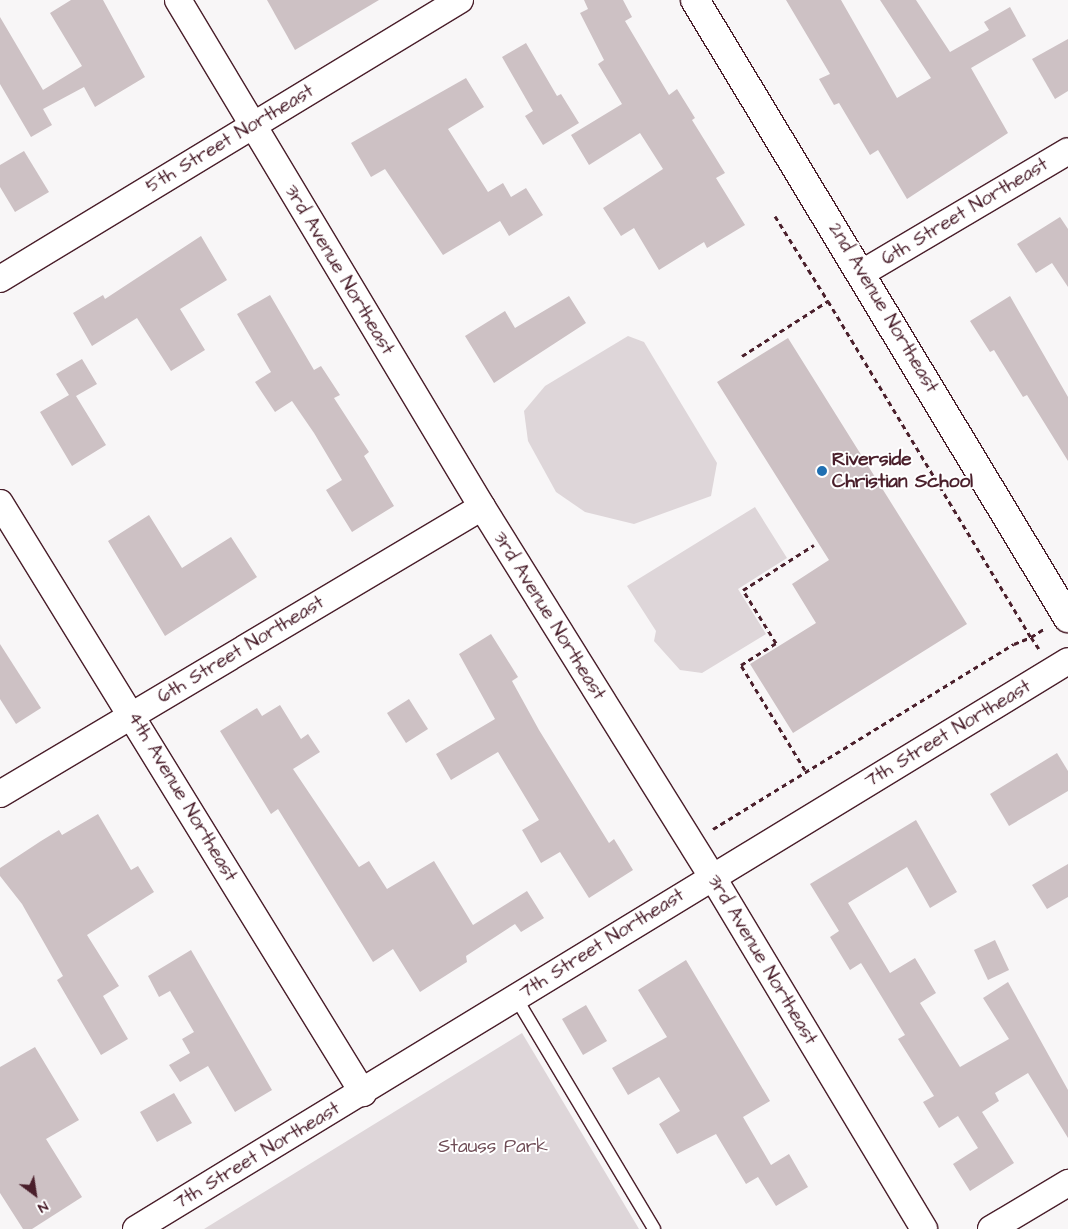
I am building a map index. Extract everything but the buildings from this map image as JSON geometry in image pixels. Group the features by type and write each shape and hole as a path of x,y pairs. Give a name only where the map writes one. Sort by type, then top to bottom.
{"street":[{"name":"3rd Avenue Northeast","path":"178,0 482,507 712,876 924,1229"},
{"name":"5th Street Northeast","path":"0,279 460,0"},
{"name":"2nd Avenue Northeast","path":"695,0 862,273 1067,617"},
{"name":"6th Street Northeast","path":"862,273 1068,151"},
{"name":"4th Avenue Northeast","path":"0,503 363,1092"},
{"name":"6th Street Northeast","path":"0,794 482,507"},
{"name":"7th Street Northeast","path":"136,1229 363,1092 712,876 1060,666"},
{"path":"991,1229 1068,1183"}],"lane":[{"path":"516,998 654,1229"}],"path":[{"path":"775,216 1031,636 1060,666"},
{"path":"742,356 828,301"},
{"path":"805,770 741,665 776,643 743,590 814,545"},
{"path":"691,843 805,770 1031,636 1067,617"}],"green space":[{"path":"628,336 644,342 717,463 711,496 634,524 585,512 556,492 528,441 524,411 545,386"},
{"path":"755,507 787,558 738,589 766,634 702,673 680,670 654,641 656,631 627,586"},
{"name":"Stauss Park","path":"522,1033 639,1229 204,1229"}],"place":[{"name":"Riverside Christian School","path":"822,471"}]}
